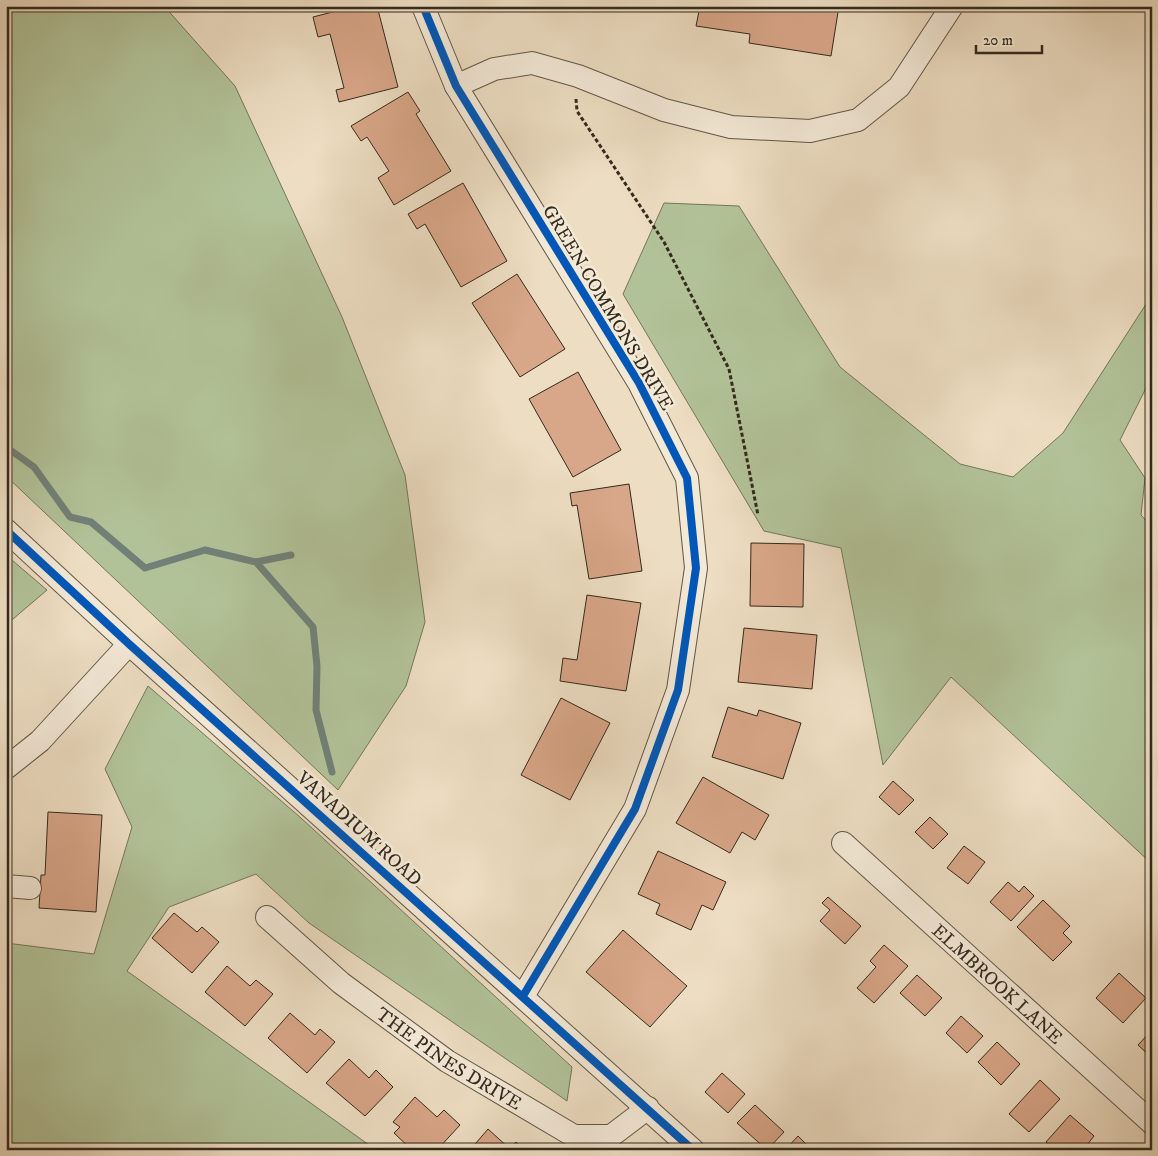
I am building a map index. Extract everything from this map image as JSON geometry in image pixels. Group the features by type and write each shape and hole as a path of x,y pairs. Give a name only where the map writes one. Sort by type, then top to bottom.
{"street":[{"name":"GREEN COMMONS DRIVE","path":"422,6 456,86 639,383 687,478 696,568 678,690 635,809 523,996"},
{"path":"456,86 494,68 532,63 578,76 664,110 731,128 810,131 858,120 899,87 952,6"},
{"name":"VANADIUM ROAD","path":"6,530 129,644 694,1150"},
{"path":"6,768 40,741 129,644"},
{"name":"ELMBROOK LANE","path":"844,844 1152,1123"},
{"path":"6,886 30,888"},
{"name":"THE PINES DRIVE","path":"267,917 341,982 447,1061 574,1136 611,1136 648,1108"}],"path":[{"path":"578,76 576,93 577,111 664,242 730,369 758,515"}],"green space":[{"path":"6,6 164,6 235,86 342,317 405,475 425,622 406,686 338,790 6,476"},
{"path":"664,203 739,206 840,367 960,464 1013,477 1063,433 1148,301 1152,306 1152,376 1120,440 1145,478 1141,515 1152,527 1152,864 951,677 883,765 841,548 764,531 623,294"},
{"path":"6,555 47,590 6,625"},
{"path":"148,686 301,818 572,1067 567,1101 309,923 256,874 169,907 127,971 376,1150 6,1150 6,943 94,954 132,827 105,769"}],"building":[{"path":"356,6 377,6 398,87 339,102 336,90 344,88 330,34 318,37 313,17"},
{"path":"700,6 839,6 831,56 749,43 750,34 696,26"},
{"path":"408,92 420,111 416,114 451,171 394,205 378,178 389,171 367,137 361,141 351,126"},
{"path":"463,183 507,261 461,287 425,224 417,229 408,214"},
{"path":"517,274 565,349 520,377 472,303"},
{"path":"578,372 621,450 573,477 529,399"},
{"path":"629,484 642,571 589,579 577,505 572,506 570,493"},
{"path":"751,543 804,544 803,607 750,606"},
{"path":"587,595 641,603 626,691 560,681 563,658 577,660"},
{"path":"744,628 817,635 812,689 738,682"},
{"path":"561,698 610,723 570,800 521,775"},
{"path":"728,707 757,716 759,710 801,723 783,779 712,757"},
{"path":"703,777 769,815 755,840 742,832 730,853 676,823"},
{"path":"893,781 914,800 899,815 879,797"},
{"path":"48,812 102,815 96,912 39,908 41,875 45,875"},
{"path":"930,817 948,834 933,849 915,832"},
{"path":"374,831 383,840 380,844 370,835"},
{"path":"964,846 985,862 968,884 947,868"},
{"path":"658,851 726,882 713,910 702,905 691,930 656,914 660,904 638,894"},
{"path":"1008,882 1019,892 1024,886 1034,896 1011,921 990,902"},
{"path":"828,897 861,926 845,944 820,921 830,910 822,903"},
{"path":"1043,900 1070,926 1063,933 1072,942 1053,961 1017,927"},
{"path":"174,913 197,932 202,927 219,942 192,973 152,938"},
{"path":"623,930 687,986 650,1027 586,972"},
{"path":"884,945 908,966 874,1003 857,988 876,967 870,961"},
{"path":"227,966 250,986 256,980 273,994 245,1026 205,992"},
{"path":"1119,973 1146,998 1123,1023 1096,998"},
{"path":"917,975 942,998 925,1016 900,993"},
{"path":"290,1013 315,1035 320,1029 335,1042 307,1073 268,1038"},
{"path":"961,1016 983,1036 967,1053 946,1033"},
{"path":"1152,1030 1152,1058 1138,1045"},
{"path":"997,1042 1020,1064 1001,1085 978,1062"},
{"path":"349,1059 369,1078 376,1070 393,1087 365,1116 326,1083"},
{"path":"722,1073 745,1094 728,1113 705,1092"},
{"path":"1040,1080 1060,1099 1029,1132 1009,1114"},
{"path":"415,1097 437,1117 444,1110 460,1125 437,1150 412,1150 394,1133 400,1127 393,1122"},
{"path":"755,1105 784,1132 767,1150 737,1123"},
{"path":"1070,1115 1094,1136 1083,1150 1056,1150 1046,1142"},
{"path":"488,1129 510,1149 516,1142 524,1150 470,1150"},
{"path":"798,1136 812,1150 785,1150"}],"waterway":[{"path":"6,447 34,467 70,517 91,522 145,568 205,550 256,562 291,555"},
{"path":"256,562 313,627 317,666 316,710 332,772"}],"cycle path":[{"path":"423,6 456,86 639,383 687,478 696,568 678,690 635,809 523,996"},
{"path":"6,530 129,644 693,1150"}]}
